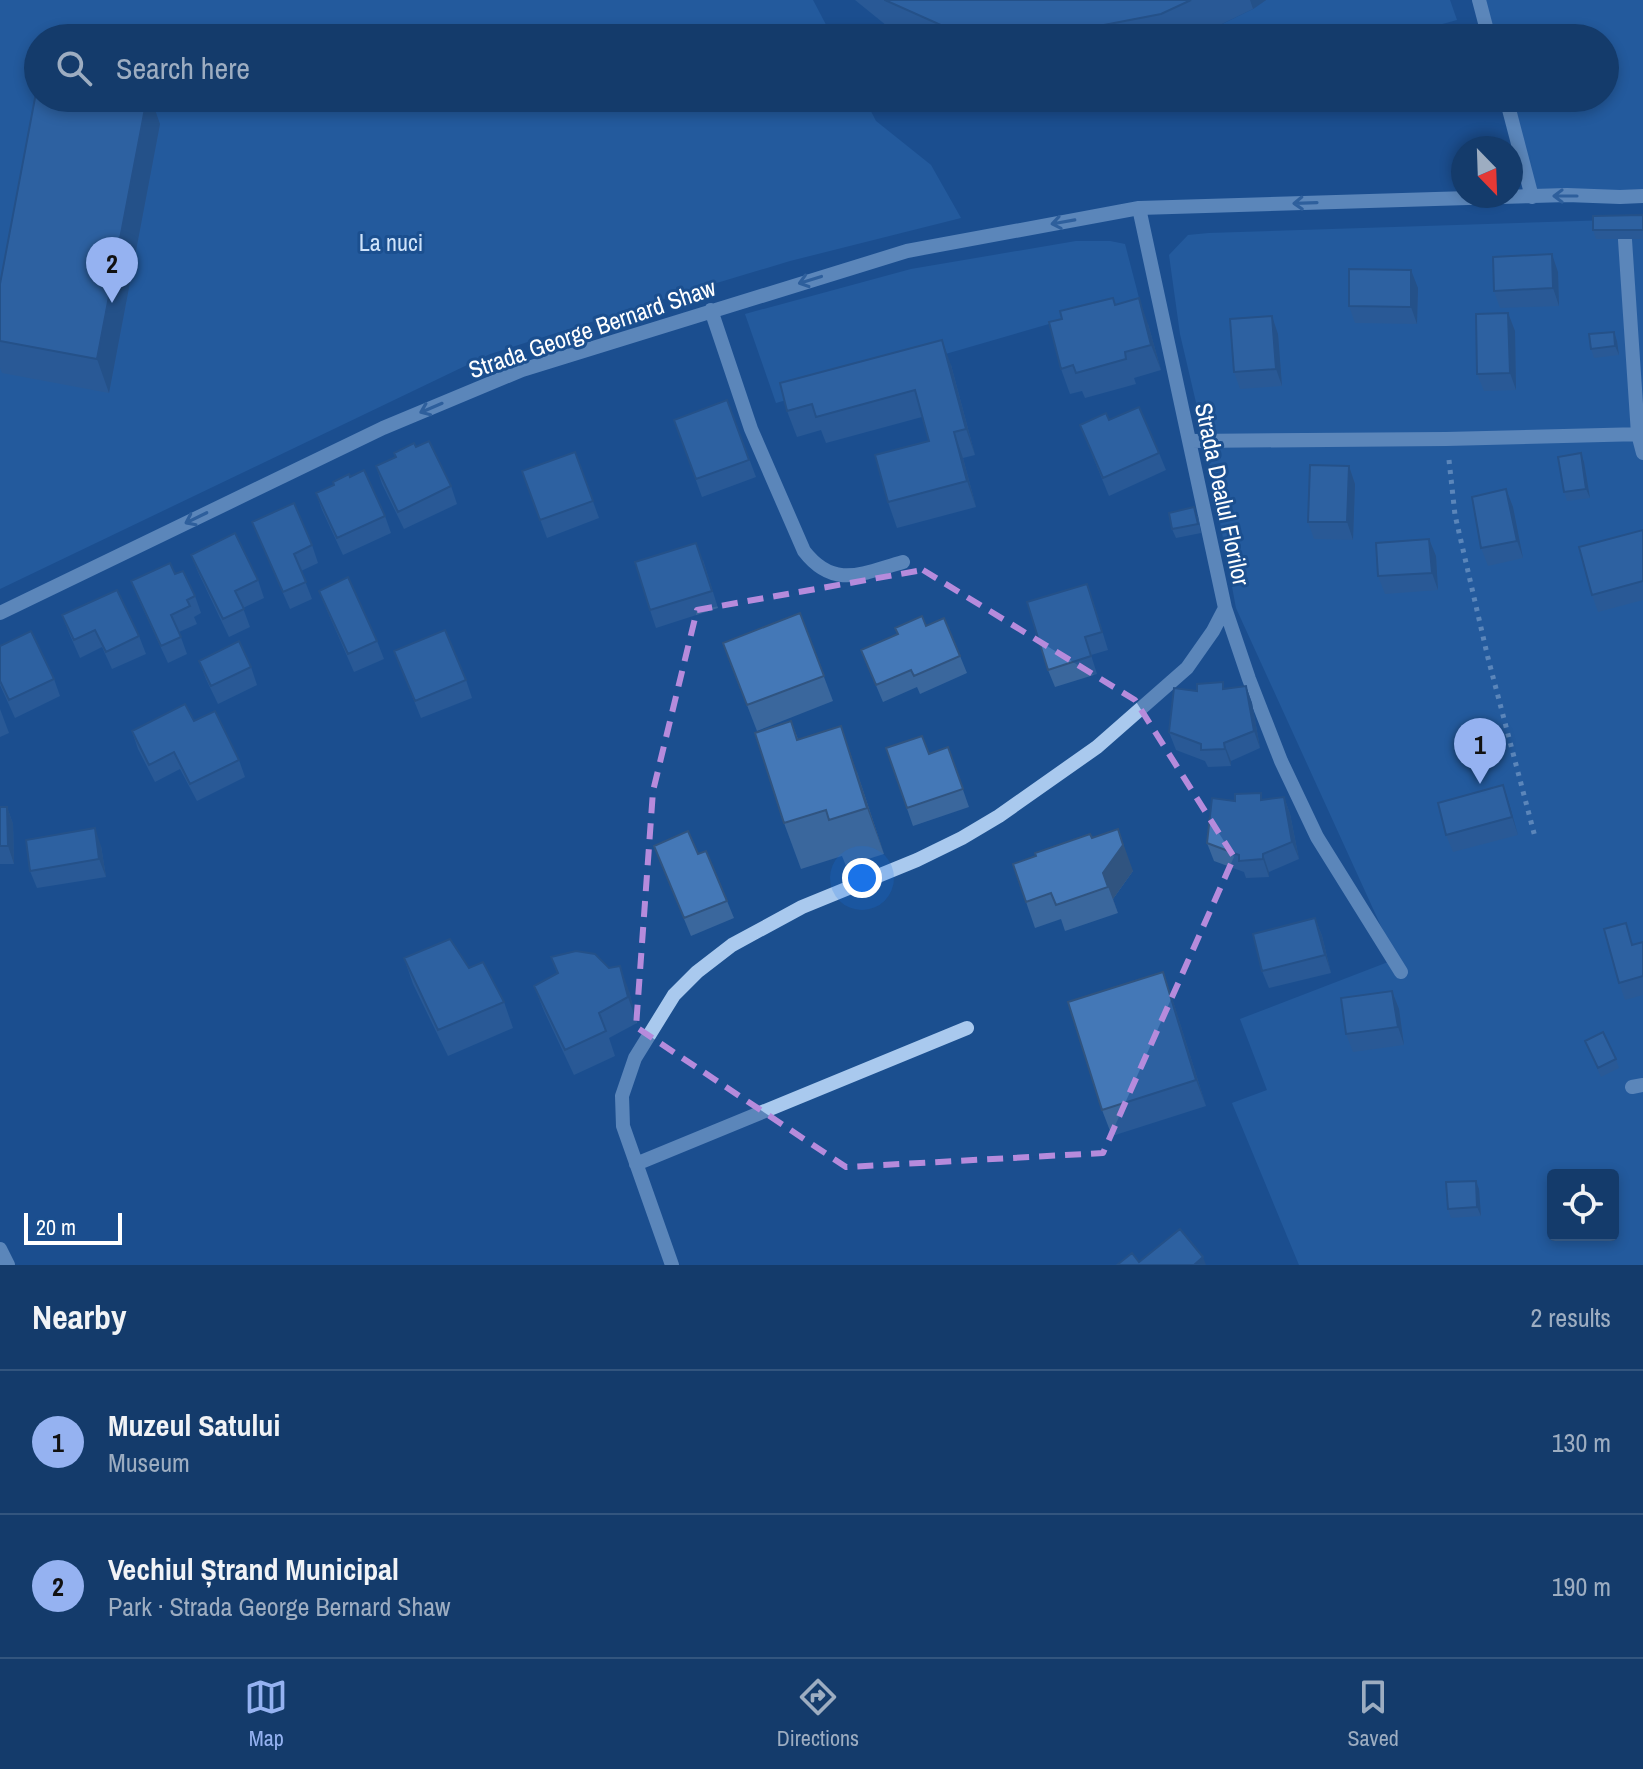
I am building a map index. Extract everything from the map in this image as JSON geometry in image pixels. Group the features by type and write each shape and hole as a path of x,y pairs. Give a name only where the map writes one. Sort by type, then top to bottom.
{"street":[{"path":"1479,0 1485,24"},
{"path":"1510,112 1532,197"},
{"path":"1139,208 1567,195 1621,203 1643,196"},
{"name":"Strada George Bernard Shaw","path":"0,613 383,428 522,370 907,251 1139,208"},
{"name":"Strada Dealul Florilor","path":"672,1265 623,1126 622,1096 635,1058 674,995 697,972 732,945 802,907 917,860 999,816 1097,747 1187,668 1225,608 1139,208"},
{"path":"1625,240 1643,453"},
{"path":"711,310 751,429 804,551 815,565 831,574 853,576 903,562"},
{"path":"1190,441 1641,434"},
{"path":"1225,608 1281,761 1317,837 1401,972"},
{"path":"636,1164 967,1028"},
{"path":"0,1249 8,1265"}],"path":[{"path":"1446,439 1455,515 1488,658 1535,837"}],"highlighted area":[{"path":"923,570 1135,700 1234,857 1103,1153 846,1167 636,1027 653,791 697,610"}],"green space":[{"name":"La nuci","path":"0,0 813,0 826,24 24,24 24,112 871,112 876,121 931,165 961,218 790,261 490,354 0,589"},
{"path":"1266,0 1450,0 1457,20 1442,24 1222,24"},
{"path":"1472,0 1643,0 1643,189 1532,197 1523,167 1523,136 1514,136 1506,112 1619,112 1619,24 1480,24"},
{"path":"1643,219 1643,1265 1299,1265 1232,1103 1267,1090 1240,1019 1396,959 1236,608 1205,441 1180,334 1169,255 1188,235"},
{"path":"1076,241 1125,244 1139,298 776,403 745,314 911,269"}],"building":[{"path":"885,0 1191,0 1161,14 1109,24 939,24"},
{"path":"32,112 144,112 97,359 0,341 0,284"},
{"path":"1643,215 1643,230 1593,230 1593,216"},
{"path":"1552,254 1553,288 1494,291 1493,257"},
{"path":"1349,269 1411,270 1411,307 1349,306"},
{"path":"1113,298 1115,305 1139,298 1151,345 1125,352 1126,359 1076,373 1073,365 1061,369 1049,322 1062,319 1060,311"},
{"path":"1508,313 1510,373 1477,374 1476,314"},
{"path":"1272,316 1276,369 1234,372 1230,319"},
{"path":"1614,332 1615,346 1591,349 1589,334"},
{"path":"942,340 966,429 954,432 967,481 888,502 875,455 929,441 915,390 816,417 812,404 787,411 780,383"},
{"path":"727,400 749,460 696,479 674,420"},
{"path":"1139,407 1159,453 1103,478 1080,425 1106,413 1109,420"},
{"path":"429,441 451,486 398,512 376,466 396,457 394,453 414,443 416,447"},
{"path":"575,452 593,501 540,520 522,471"},
{"path":"1581,453 1586,489 1564,492 1558,457"},
{"path":"1310,465 1349,466 1347,522 1308,522"},
{"path":"364,470 385,516 337,538 316,493 349,474 350,477"},
{"path":"1506,489 1517,541 1481,548 1472,497"},
{"path":"294,503 312,545 294,554 306,582 283,592 252,522"},
{"path":"1194,507 1198,524 1172,529 1169,513"},
{"path":"1643,530 1643,581 1592,595 1579,547"},
{"path":"235,533 258,580 235,591 244,609 223,619 191,555"},
{"path":"1429,539 1432,573 1378,576 1376,543"},
{"path":"696,543 712,591 650,610 635,562"},
{"path":"170,563 175,574 183,571 195,596 187,600 190,606 171,615 181,637 161,646 131,581"},
{"path":"348,577 377,641 348,654 319,591"},
{"path":"1087,584 1102,632 1085,637 1091,656 1048,670 1027,602"},
{"path":"117,590 139,636 106,652 95,630 74,640 62,615"},
{"path":"800,613 824,676 747,705 723,643"},
{"path":"922,616 926,626 944,618 960,656 914,676 911,670 876,685 861,650 898,634 895,628"},
{"path":"445,630 466,680 415,701 394,651"},
{"path":"31,631 54,679 9,700 0,681 0,646"},
{"path":"239,641 251,667 211,686 199,661"},
{"path":"1223,682 1223,689 1246,686 1254,731 1224,743 1225,749 1201,750 1201,744 1169,732 1174,688 1197,691 1197,684"},
{"path":"185,704 194,721 215,711 239,760 190,784 174,752 149,765 132,731"},
{"path":"791,721 797,740 841,726 867,808 829,820 826,810 784,823 755,733"},
{"path":"922,736 929,754 948,747 963,789 907,808 886,748"},
{"path":"1503,785 1512,817 1446,835 1438,803"},
{"path":"1261,793 1261,800 1284,797 1292,842 1263,854 1263,859 1239,861 1239,855 1207,843 1212,798 1235,801 1235,794"},
{"path":"0,807 7,807 8,846 0,846"},
{"path":"95,828 99,859 30,871 26,840"},
{"path":"1118,829 1123,845 1103,873 1108,887 1056,905 1051,893 1026,902 1013,864 1090,834 1092,838"},
{"path":"688,831 698,854 706,851 727,901 684,918 654,846"},
{"path":"1315,918 1325,955 1262,971 1253,934"},
{"path":"1626,923 1632,945 1643,942 1643,976 1619,983 1604,929"},
{"path":"450,939 469,968 483,962 504,1002 438,1030 404,958"},
{"path":"576,951 595,954 609,968 620,966 628,997 599,1013 606,1031 565,1050 534,986 558,973 551,957"},
{"path":"1163,972 1196,1080 1102,1110 1068,1002"},
{"path":"1392,991 1398,1027 1346,1034 1341,998"},
{"path":"1603,1032 1616,1059 1598,1068 1585,1041"},
{"path":"1476,1181 1477,1207 1448,1209 1446,1182"},
{"path":"1180,1229 1203,1257 1194,1265 1117,1265 1132,1253 1139,1262"}],"place":[{"name":"Vechiul Ștrand Municipal","path":"112,303"},
{"name":"Muzeul Satului","path":"1480,784"}]}
